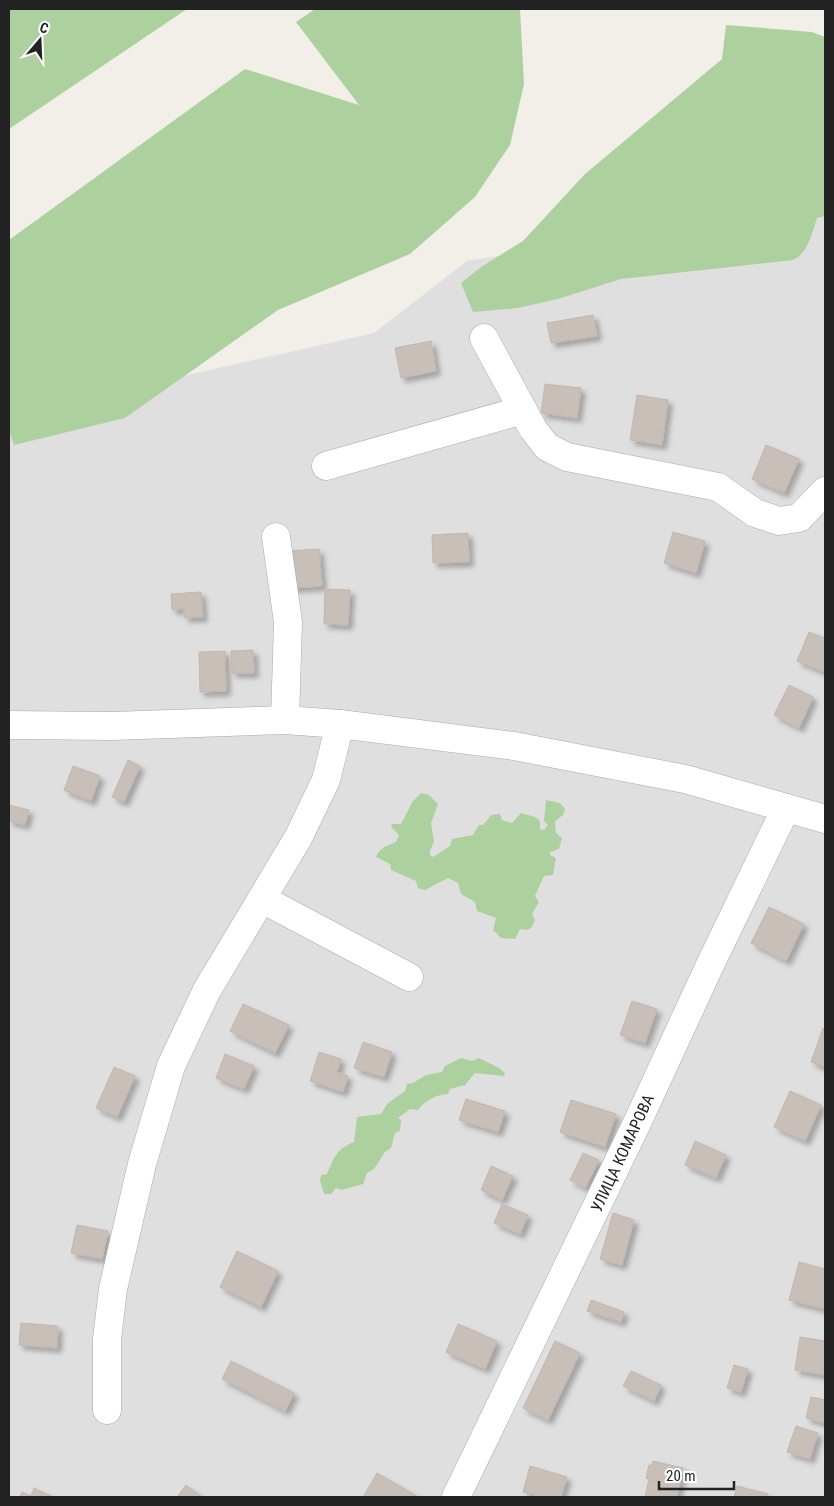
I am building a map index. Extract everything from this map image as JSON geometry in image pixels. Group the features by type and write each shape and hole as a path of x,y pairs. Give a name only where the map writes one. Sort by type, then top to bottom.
{"street":[{"path":"484,338 533,429 547,447 567,457 718,487 755,513 779,521 799,518 825,490"},
{"path":"326,466 523,410"},
{"path":"276,538 288,622 285,720"},
{"path":"9,725 112,726 285,720 340,724 514,746 685,779 825,819"},
{"path":"106,1410 107,1339 113,1289 142,1164 171,1066 207,990 298,838 326,780 340,724"},
{"name":"УЛИЦА КОМАРОВА","path":"456,1497 637,1123 709,967 786,808"},
{"path":"262,899 409,977"}],"shaded area":[{"path":"825,203 825,1497 9,1497 9,415 374,333 467,261"}],"green space":[{"path":"9,9 187,9 9,129"},
{"path":"315,9 520,9 524,84 510,145 475,197 410,254 278,310 125,418 14,445 9,430 9,240 245,69 359,105 296,22"},
{"path":"726,25 812,32 825,37 825,216 817,218 809,242 802,253 793,260 621,279 558,299 518,308 473,312 461,283 481,267 523,241 585,174 722,59"},
{"path":"421,793 429,795 438,804 431,823 434,842 430,855 433,857 450,846 452,839 473,835 479,825 483,825 491,815 500,814 502,820 512,823 521,813 535,817 540,821 540,829 544,830 548,825 544,821 546,800 560,803 565,809 563,815 555,821 556,833 562,838 559,849 550,852 550,855 556,858 553,875 544,876 535,896 539,902 532,914 535,920 532,927 528,930 520,929 515,939 501,938 493,930 496,918 477,911 475,902 461,894 458,883 448,878 425,890 418,888 416,881 391,870 390,864 376,857 382,849 396,842 399,835 391,827 392,824 401,824 413,801"},
{"path":"461,1058 472,1061 479,1058 499,1068 505,1073 504,1076 475,1073 465,1085 450,1089 448,1094 431,1099 418,1110 410,1109 398,1118 401,1120 400,1131 395,1133 391,1148 385,1152 374,1169 367,1173 363,1184 342,1190 336,1188 331,1194 324,1194 320,1180 321,1175 327,1174 339,1151 354,1142 357,1117 381,1114 388,1103 405,1091 407,1084 413,1083 426,1075 442,1072 445,1066"}],"building":[{"path":"593,315 597,336 551,343 547,323"},
{"path":"431,341 436,371 401,378 395,348"},
{"path":"545,384 581,388 577,418 541,413"},
{"path":"637,395 668,400 662,445 630,440"},
{"path":"766,445 799,459 784,493 752,479"},
{"path":"673,532 705,541 696,573 664,563"},
{"path":"468,533 469,562 433,563 432,535"},
{"path":"319,549 322,586 291,588 288,551"},
{"path":"325,589 350,590 348,625 324,624"},
{"path":"201,592 203,617 184,618 184,609 172,610 171,594"},
{"path":"809,632 825,638 825,672 797,661"},
{"path":"253,650 254,673 232,673 231,651"},
{"path":"225,651 226,691 200,692 199,652"},
{"path":"789,685 813,697 799,728 774,715"},
{"path":"128,760 140,766 124,802 112,797"},
{"path":"73,766 100,776 91,801 64,790"},
{"path":"9,805 29,810 25,825 9,821"},
{"path":"769,907 804,924 786,961 751,943"},
{"path":"632,1001 657,1009 645,1043 620,1035"},
{"path":"243,1004 289,1025 275,1053 230,1031"},
{"path":"823,1028 825,1029 825,1067 811,1062"},
{"path":"363,1042 392,1052 384,1077 354,1068"},
{"path":"319,1052 341,1059 337,1072 348,1076 343,1092 310,1081"},
{"path":"225,1054 254,1066 244,1089 216,1078"},
{"path":"114,1067 135,1076 117,1117 96,1108"},
{"path":"790,1091 821,1105 805,1141 774,1127"},
{"path":"466,1099 505,1111 498,1132 459,1120"},
{"path":"571,1100 616,1114 605,1147 560,1132"},
{"path":"695,1141 726,1155 716,1178 685,1165"},
{"path":"583,1153 599,1160 585,1188 570,1180"},
{"path":"491,1166 513,1176 502,1200 481,1190"},
{"path":"502,1204 528,1215 520,1234 494,1223"},
{"path":"613,1213 634,1220 622,1265 600,1259"},
{"path":"77,1225 108,1231 102,1259 71,1253"},
{"path":"237,1251 278,1271 261,1307 220,1287"},
{"path":"799,1262 825,1269 825,1309 789,1300"},
{"path":"591,1300 624,1312 621,1322 587,1311"},
{"path":"21,1323 58,1326 57,1348 19,1345"},
{"path":"458,1324 497,1341 485,1369 446,1352"},
{"path":"800,1337 825,1341 825,1375 795,1370"},
{"path":"555,1341 580,1353 548,1420 523,1408"},
{"path":"231,1361 294,1393 285,1411 222,1379"},
{"path":"734,1365 748,1369 741,1392 727,1388"},
{"path":"631,1371 661,1385 654,1401 623,1386"},
{"path":"811,1397 825,1400 825,1423 806,1418"},
{"path":"796,1426 818,1433 810,1459 787,1452"},
{"path":"653,1461 683,1468 677,1497 645,1497 649,1479 646,1478 649,1465 652,1465"},
{"path":"530,1466 567,1477 561,1497 542,1497 523,1492"},
{"path":"377,1473 418,1497 363,1497"},
{"path":"186,1485 202,1497 177,1497"},
{"path":"737,1486 768,1494 767,1497 734,1497"},
{"path":"34,1488 53,1497 20,1497 22,1492 31,1496"}]}
